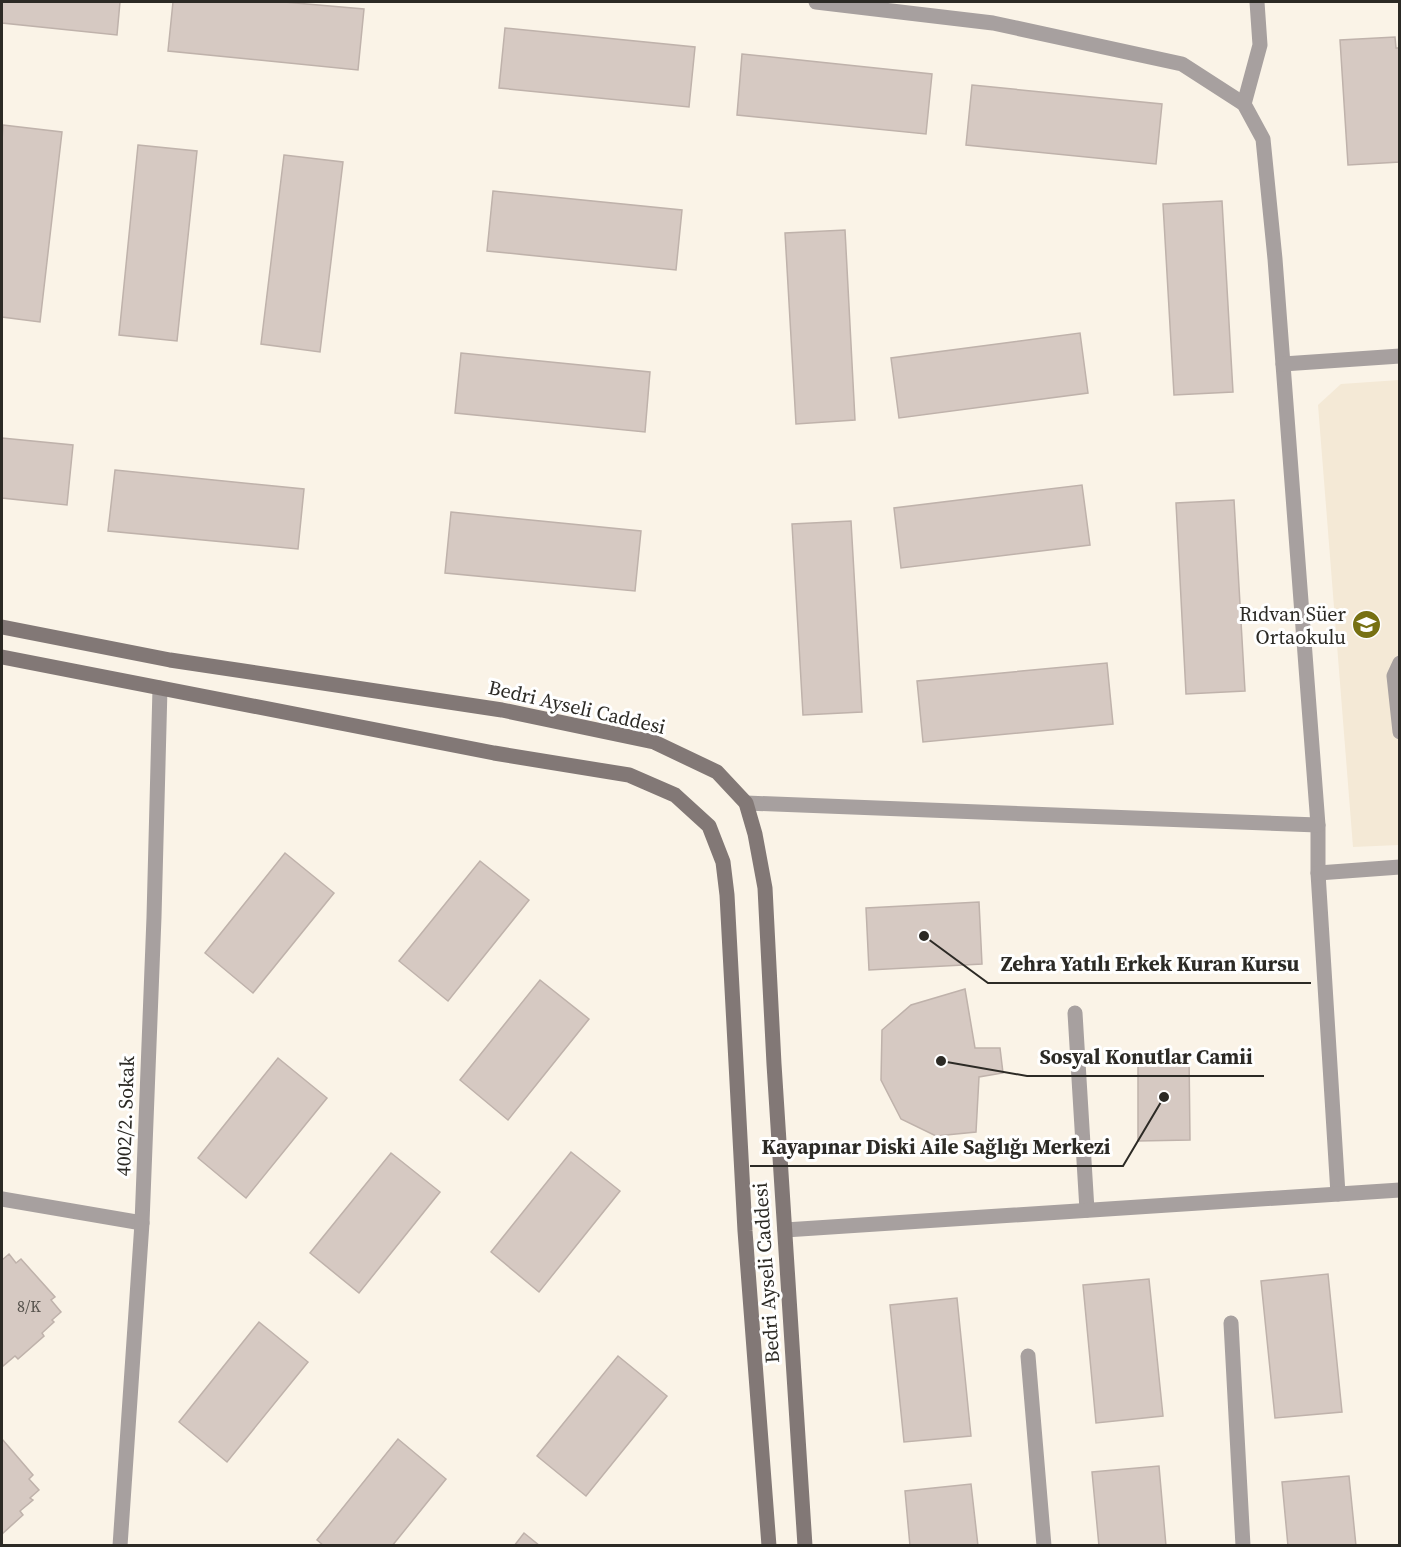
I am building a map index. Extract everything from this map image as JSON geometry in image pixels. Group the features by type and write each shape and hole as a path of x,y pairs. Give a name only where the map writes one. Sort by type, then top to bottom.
{"main road":[{"name":"Bedri Ayseli Caddesi","path":"2,627 170,660 502,710 654,742 717,772 746,803 755,834 765,888 805,1545"},
{"name":"Bedri Ayseli Caddesi","path":"2,657 494,753 629,775 675,795 709,826 723,862 727,895 746,1231 769,1545"}],"street":[{"path":"816,2 993,23 1182,64 1244,104 1263,139 1275,259 1318,825 1317,873 1338,1194"},
{"path":"1244,104 1260,45 1257,2"},
{"path":"1283,364 1400,356"},
{"path":"1400,663 1394,676 1400,732"},
{"name":"4002/2. Sokak","path":"120,1545 142,1223 160,688"},
{"path":"746,803 1318,825"},
{"path":"1317,873 1400,867"},
{"path":"1075,1013 1087,1210"},
{"path":"785,1230 1400,1190"},
{"path":"2,1199 142,1223"},
{"path":"1231,1323 1243,1545"},
{"path":"1028,1356 1044,1545"}],"shaded area":[{"name":"Rıdvan Süer Ortaokulu","path":"1399,380 1399,845 1353,847 1318,405 1341,384"}],"building":[{"path":"2,2 120,2 117,35 2,23"},
{"path":"173,2 284,2 364,9 358,70 168,51"},
{"path":"505,28 695,47 689,107 499,88"},
{"path":"1395,37 1396,48 1400,48 1400,162 1348,165 1340,40"},
{"path":"742,54 932,74 926,134 737,115"},
{"path":"972,85 1162,104 1156,164 966,145"},
{"path":"3,125 62,132 40,322 2,317"},
{"path":"138,145 197,151 177,341 119,335"},
{"path":"284,155 343,162 320,352 261,344"},
{"path":"493,191 682,210 676,270 487,251"},
{"path":"1222,201 1233,392 1174,395 1163,204"},
{"path":"845,230 855,420 796,424 785,233"},
{"path":"1080,333 1088,393 899,418 891,358"},
{"path":"461,353 650,372 645,432 455,413"},
{"path":"2,438 73,445 67,505 2,498"},
{"path":"115,470 304,489 298,549 108,531"},
{"path":"1082,485 1090,545 901,568 894,508"},
{"path":"1234,500 1245,691 1186,694 1176,503"},
{"path":"451,512 641,531 635,591 445,573"},
{"path":"851,521 862,712 803,715 792,524"},
{"path":"1107,663 1113,724 923,742 917,681"},
{"path":"285,853 334,893 253,993 205,953"},
{"path":"480,861 529,900 448,1001 399,961"},
{"path":"979,902 982,964 869,970 866,908"},
{"path":"540,980 589,1019 508,1120 460,1080"},
{"path":"965,989 975,1048 1000,1048 1003,1073 979,1077 976,1132 936,1136 901,1119 881,1080 882,1030 911,1005"},
{"path":"1138,1054 1189,1054 1190,1140 1138,1141"},
{"path":"278,1058 327,1098 246,1198 198,1158"},
{"path":"571,1152 620,1191 539,1292 491,1252"},
{"path":"391,1153 440,1192 359,1293 310,1253"},
{"path":"9,1254 16,1263 21,1259 55,1297 51,1300 61,1312 42,1333 44,1336 18,1359 15,1356 3,1366 2,1260"},
{"path":"1328,1274 1342,1412 1275,1418 1261,1281"},
{"path":"1149,1279 1163,1416 1096,1423 1083,1285"},
{"path":"957,1298 971,1436 904,1442 890,1305"},
{"path":"259,1322 308,1362 227,1462 179,1422"},
{"path":"618,1356 667,1396 586,1496 537,1456"},
{"path":"2,1439 33,1475 29,1479 39,1490 30,1498 33,1500 20,1511 23,1515 2,1534"},
{"path":"398,1439 446,1479 392,1546 324,1546 317,1540"},
{"path":"1159,1466 1166,1546 1099,1546 1092,1472"},
{"path":"1349,1476 1356,1546 1288,1546 1282,1482"},
{"path":"971,1484 978,1546 910,1546 905,1491"},
{"path":"524,1533 540,1546 514,1546"}],"place":[{"name":"Rıdvan Süer Ortaokulu","path":"1367,625"},
{"name":"Zehra Yatılı Erkek Kuran Kursu","path":"924,936"},
{"name":"Sosyal Konutlar Camii","path":"941,1061"},
{"name":"Kayapınar Diski Aile Sağlığı Merkezi","path":"1164,1097"}]}
